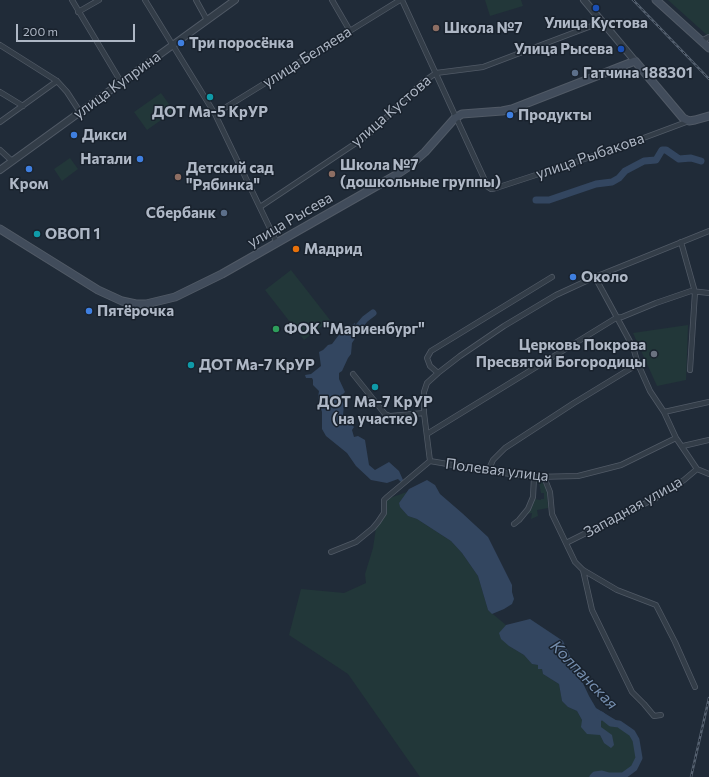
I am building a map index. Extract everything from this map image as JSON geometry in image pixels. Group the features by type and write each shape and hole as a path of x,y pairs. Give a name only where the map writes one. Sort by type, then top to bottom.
{"main road":[{"path":"656,0 709,48"},
{"path":"456,118 462,114 512,109 635,61 684,121 709,116"},
{"name":"улица Рысева","path":"0,229 98,290 129,303 141,304 158,302 175,297 196,287 277,243 408,167 425,152 456,118"}],"street":[{"path":"72,0 121,82"},
{"path":"78,12 98,0"},
{"path":"145,0 215,114 277,243"},
{"path":"196,0 207,20"},
{"name":"улица Куприна","path":"0,170 234,0"},
{"path":"332,0 350,31"},
{"path":"401,0 456,118"},
{"name":"улица Беляева","path":"215,114 401,0"},
{"path":"584,0 635,61"},
{"name":"улица Кустова","path":"260,207 368,135 423,82 436,73 483,67 602,22"},
{"path":"701,41 709,37"},
{"path":"0,45 57,81 67,92 80,112"},
{"path":"0,122 57,81"},
{"path":"0,92 23,106"},
{"name":"улица Рыбакова","path":"456,118 488,187 491,189 606,152 684,121"},
{"path":"0,150 12,161"},
{"path":"331,552 356,542 373,528 384,513 384,500 430,461 424,413 424,392 428,384 438,374 460,356 504,326 556,295 595,277 709,230"},
{"path":"681,242 695,292 690,370"},
{"path":"438,374 430,366 427,358 431,351 552,277"},
{"path":"595,277 633,347 638,364 650,391 664,412 676,438 697,469 709,474"},
{"path":"427,434 616,318 691,292 709,293"},
{"path":"488,472 494,460 505,448 574,403 638,364"},
{"path":"353,374 385,414 390,416 424,413"},
{"path":"664,412 709,402"},
{"name":"Полевая улица","path":"430,461 488,472 534,477 578,476 621,465 676,438"},
{"path":"682,446 709,440"},
{"name":"Западная улица","path":"566,543 656,498 684,480 697,469"},
{"path":"514,524 528,509 532,497 534,477"},
{"name":"Западная улица","path":"544,477 550,492 552,514 575,562 583,570"},
{"path":"583,570 617,590 656,605 675,642 695,687"},
{"path":"583,570 592,610 632,692 654,716 661,715"}],"green space":[{"path":"485,0 521,0 523,6 490,16"},
{"path":"668,0 709,0 709,38 707,35"},
{"path":"161,93 174,111 147,130 134,112"},
{"path":"70,158 78,169 62,181 54,169"},
{"path":"291,270 330,320 304,340 265,290"},
{"path":"688,325 686,380 657,386 633,333"},
{"path":"538,479 543,483 547,490 548,508 537,510 538,516 531,519 532,513 527,514 534,499 544,499 544,493 541,493 539,483 536,483"},
{"path":"407,492 399,503 400,507 408,516 417,519 451,541 462,553 478,576 488,610 506,625 501,632 509,646 524,655 532,664 539,665 543,674 559,684 562,701 568,707 577,711 582,720 600,735 604,743 601,727 601,721 603,720 619,724 632,733 636,740 639,758 634,768 623,776 609,776 602,774 595,775 593,777 420,777 348,674 289,635 301,589 344,593 366,583 365,574 373,548 376,528 384,513 384,500"}],"water":[{"path":"355,323 356,337 352,343 351,354 342,371 339,373 339,379 345,392 340,397 344,405 343,415 339,424 350,423 354,427 352,430 354,437 358,436 365,440 369,465 375,470 389,462 399,471 403,480 401,482 398,479 387,483 371,480 356,466 347,453 326,436 322,429 322,412 318,398 319,391 313,385 312,378 306,378 305,375 311,374 321,366 319,352 328,345 332,344 341,332"},
{"path":"427,480 435,485 440,494 488,537 512,585 514,599 512,604 492,614 488,610 478,576 462,553 451,541 417,519 408,516 400,507 399,503 409,489"},
{"path":"530,619 563,641 596,708 619,722 619,724 603,720 601,721 601,727 612,735 614,745 611,748 604,743 600,735 587,734 581,727 582,720 577,711 568,707 562,701 559,684 543,674 542,669 538,669 538,665 532,664 524,655 501,639 499,633 506,625"}],"waterway":[{"name":"Колпанская","path":"536,200 549,200 596,184 612,182 619,178 625,171 644,161 656,160 662,150 666,150 679,159 691,158 701,161"},
{"name":"Колпанская","path":"349,338 365,319 373,313"},
{"name":"Колпанская","path":"593,777 595,775 602,774 609,776 623,776 634,768 639,758 636,740 632,733 619,724 611,723 601,715"}],"railway":[{"path":"633,0 709,79"},
{"path":"691,777 709,698"}],"place":[{"name":"Улица Кустова","path":"596,8"},
{"name":"Школа №7","path":"436,28"},
{"name":"Три поросёнка","path":"181,43"},
{"name":"Улица Рысева","path":"621,49"},
{"name":"Гатчина 188301","path":"575,73"},
{"name":"ДОТ Ма-5 КрУР","path":"210,97"},
{"name":"Продукты","path":"510,115"},
{"name":"Дикси","path":"74,135"},
{"name":"Натали","path":"140,159"},
{"name":"Кром","path":"29,169"},
{"name":"Школа №7 (дошкольные группы)","path":"332,174"},
{"name":"Детский сад \"Рябинка\"","path":"178,177"},
{"name":"Сбербанк","path":"224,213"},
{"name":"ОВОП 1","path":"37,234"},
{"name":"Мадрид","path":"296,249"},
{"name":"Около","path":"573,277"},
{"name":"Пятёрочка","path":"89,311"},
{"name":"ФОК \"Мариенбург\"","path":"276,329"},
{"name":"Церковь Покрова Пресвятой Богородицы","path":"654,354"},
{"name":"ДОТ Ма-7 КрУР","path":"191,365"},
{"name":"ДОТ Ма-7 КрУР (на участке)","path":"375,387"}]}
